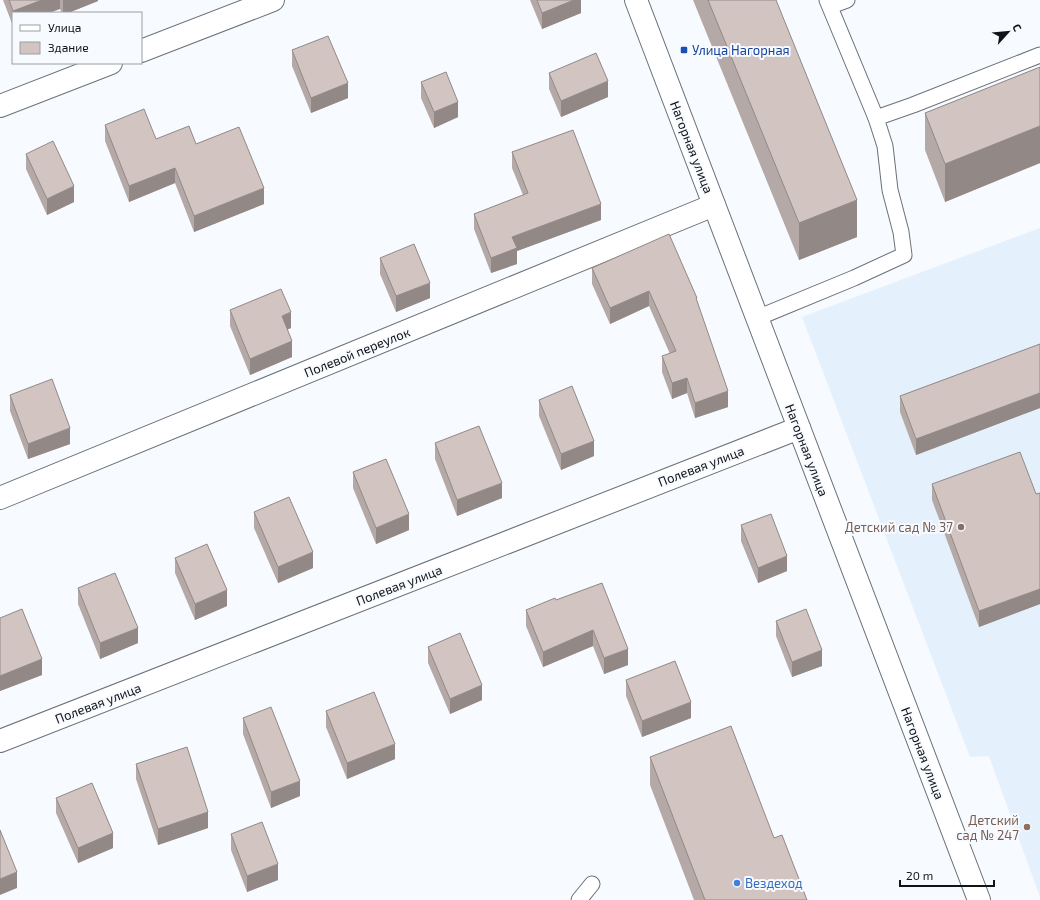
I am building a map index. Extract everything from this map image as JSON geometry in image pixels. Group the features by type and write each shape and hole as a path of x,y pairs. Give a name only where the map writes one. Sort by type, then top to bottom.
{"street":[{"path":"142,51 273,0"},
{"name":"Нагорная улица","path":"636,0 979,900"},
{"path":"0,106 108,64"},
{"name":"Полевой переулок","path":"0,498 714,205"},
{"name":"Полевая улица","path":"0,741 799,428"}],"lane":[{"path":"757,318 854,278 904,255 901,232 890,190 885,146 876,118 829,3 847,0"},
{"path":"876,118 1040,55"},
{"path":"579,900 592,884"}],"shaded area":[{"name":"Детский сад № 37","path":"1040,228 1040,897 989,756 970,757 802,317"}],"building":[{"path":"9,0 42,0 13,11"},
{"path":"537,0 574,0 542,13"},
{"path":"708,0 776,0 857,200 799,223"},
{"path":"328,36 348,83 311,98 292,50"},
{"path":"596,53 608,81 561,101 549,73"},
{"path":"1040,67 1040,126 945,164 925,113"},
{"path":"446,72 458,102 434,112 421,82"},
{"path":"144,109 156,139 189,126 196,144 239,127 264,188 194,216 175,168 129,186 105,125"},
{"path":"573,130 601,204 512,237 517,248 491,258 474,214 528,193 512,152"},
{"path":"53,141 74,186 47,199 26,154"},
{"path":"669,234 697,298 728,391 695,403 687,378 672,383 662,356 676,351 649,291 610,308 592,268"},
{"path":"414,244 430,283 396,296 380,258"},
{"path":"281,289 291,312 282,316 292,341 250,359 230,310"},
{"path":"1040,344 1040,393 916,439 900,396"},
{"path":"52,379 70,428 28,444 10,395"},
{"path":"572,386 594,441 561,454 539,400"},
{"path":"479,426 502,483 457,500 435,443"},
{"path":"1020,452 1036,494 1040,493 1040,589 979,611 932,484"},
{"path":"386,459 409,514 376,528 353,472"},
{"path":"289,497 313,552 278,567 254,512"},
{"path":"771,514 787,556 758,568 741,525"},
{"path":"207,544 227,590 195,604 175,558"},
{"path":"115,573 138,628 100,643 78,588"},
{"path":"602,583 628,649 604,658 593,630 543,652 526,610 555,598 556,600"},
{"path":"22,609 42,659 0,676 0,618"},
{"path":"806,609 822,650 792,662 776,621"},
{"path":"460,633 482,685 450,699 428,647"},
{"path":"675,661 691,702 642,721 626,680"},
{"path":"374,692 395,744 347,763 326,711"},
{"path":"271,707 300,781 271,792 243,718"},
{"path":"731,726 774,838 782,835 807,900 705,900 650,757"},
{"path":"187,747 208,812 158,829 136,764"},
{"path":"92,783 113,833 78,848 56,798"},
{"path":"262,822 278,864 247,876 231,834"},
{"path":"0,830 17,872 0,879"}],"place":[{"name":"Улица Нагорная","path":"684,50"},
{"name":"Детский сад № 37","path":"961,527"},
{"name":"Детский сад № 247","path":"1027,827"},
{"name":"Вездеход","path":"737,883"}]}
